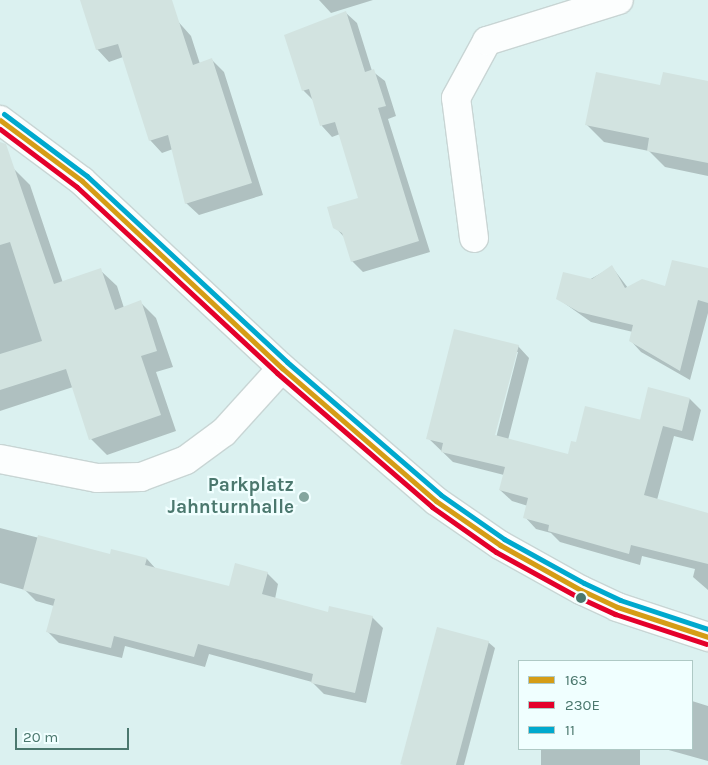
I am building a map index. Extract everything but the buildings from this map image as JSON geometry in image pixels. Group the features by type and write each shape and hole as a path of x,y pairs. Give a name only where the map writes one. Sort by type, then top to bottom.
{"street":[{"path":"474,238 456,98 487,41 618,0"},
{"path":"0,120 82,181 282,368 436,501 500,545 617,607 708,637"},
{"path":"0,459 97,478 141,477 186,460 224,432 282,368"}],"shaded area":[{"path":"0,0 708,0 708,765 0,765"}],"transit line":[{"name":"11","path":"4,114 87,176 287,362 441,495 504,539 584,583 620,600 708,629"},
{"name":"163","path":"0,120 82,181 282,368 436,501 500,545 581,590 617,607 708,637"},
{"name":"230E","path":"0,129 77,187 277,373 432,507 496,552 578,597 615,614 706,644"}],"place":[{"name":"Parkplatz Jahnturnhalle","path":"304,497"}]}
